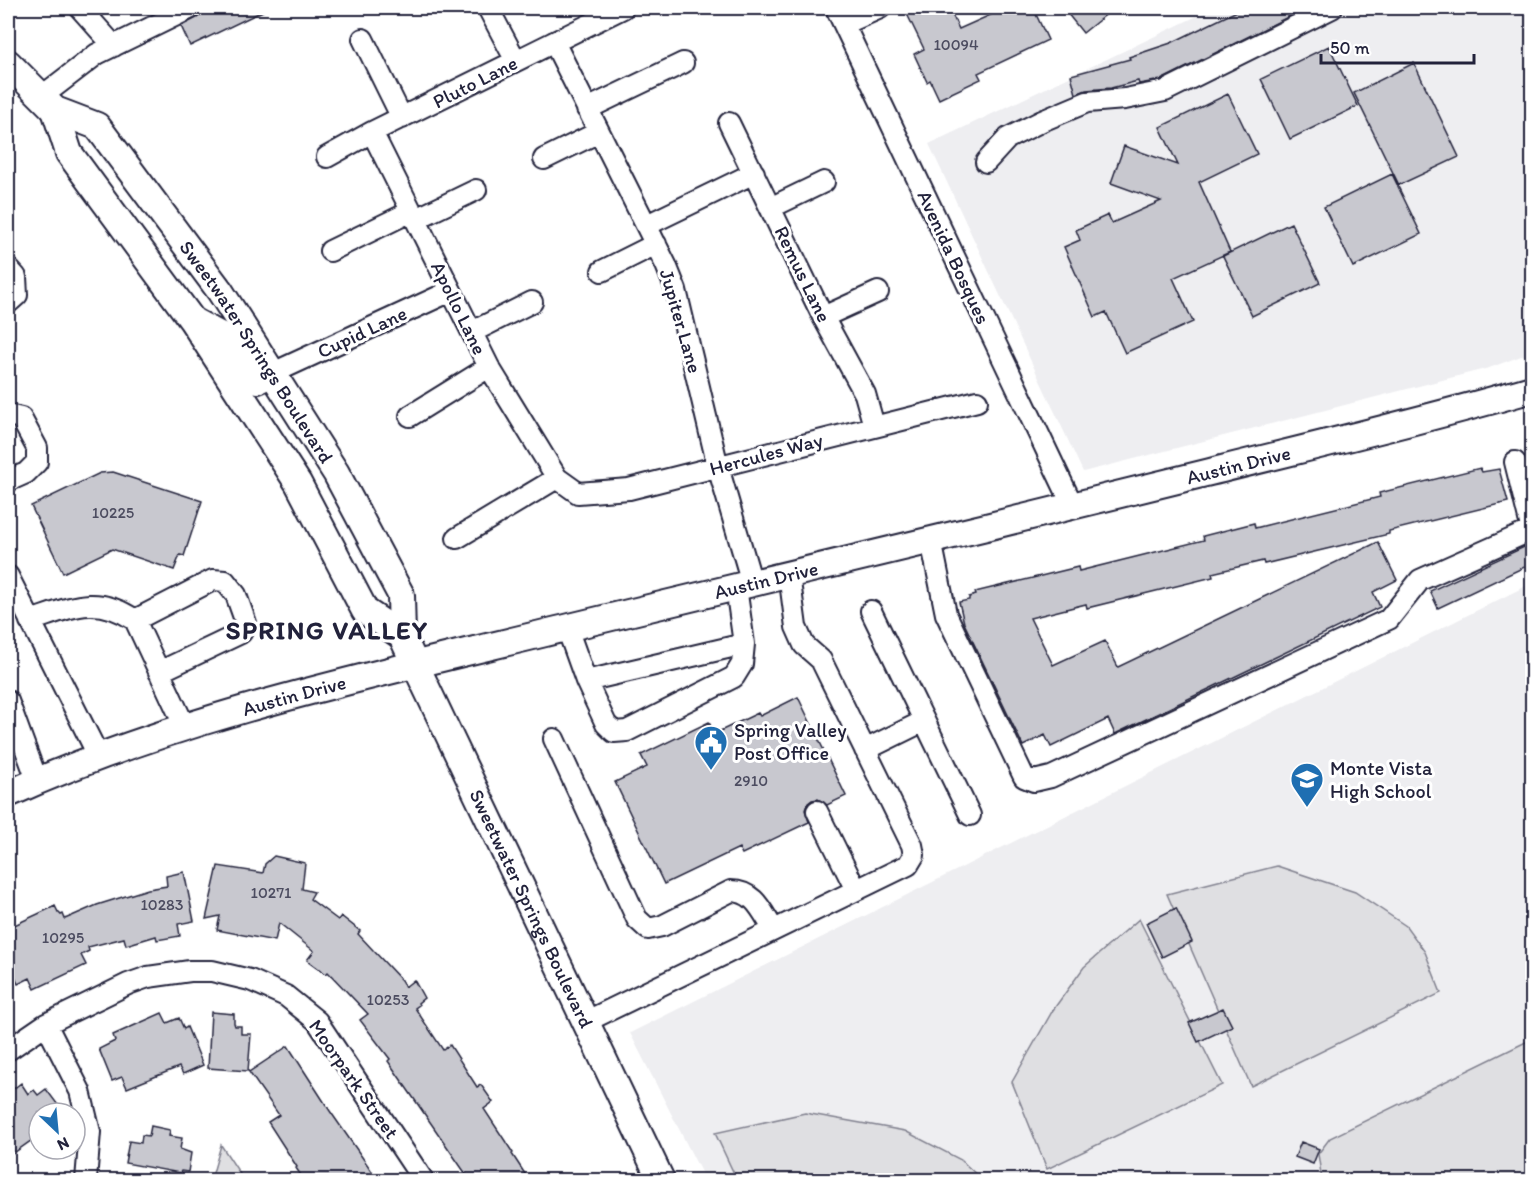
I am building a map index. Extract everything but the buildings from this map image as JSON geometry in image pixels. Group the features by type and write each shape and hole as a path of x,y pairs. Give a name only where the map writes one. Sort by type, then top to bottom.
{"main road":[{"name":"Sweetwater Springs Boulevard","path":"8,63 48,104 69,153 192,320 298,483 365,610 402,636"},
{"name":"Sweetwater Springs Boulevard","path":"48,104 97,126 220,291 336,473 401,595 402,636 661,1180"},
{"path":"192,320 225,338 246,370 258,380 273,373"},
{"name":"Austin Drive","path":"8,794 37,780 185,727 415,664 1073,506 1471,407 1533,389"}],"street":[{"path":"80,8 114,46"},
{"path":"48,104 97,54 191,8"},
{"path":"488,8 516,61"},
{"name":"Pluto Lane","path":"327,157 372,132 623,8"},
{"path":"840,16 880,8"},
{"path":"986,162 1008,138 1042,121 1087,102 1125,99 1165,90 1332,8"},
{"name":"Avenida Bosques","path":"840,16 1073,506"},
{"path":"363,39 402,118"},
{"name":"Jupiter Lane","path":"554,42 647,225 676,290 744,585 744,644"},
{"path":"588,109 683,63"},
{"name":"Remus Lane","path":"729,123 823,317 865,394 874,426"},
{"name":"Apollo Lane","path":"372,132 489,367 557,478"},
{"path":"544,159 599,132"},
{"path":"647,225 754,173"},
{"path":"770,208 824,182"},
{"path":"330,251 476,190"},
{"path":"602,271 656,244"},
{"path":"8,268 16,278 17,295 8,303"},
{"name":"Cupid Lane","path":"273,373 451,291"},
{"path":"823,317 878,291"},
{"path":"472,332 532,302"},
{"path":"410,416 489,367"},
{"name":"Hercules Way","path":"557,478 578,493 629,489 977,401"},
{"path":"8,415 21,418 37,448 37,462 26,473 8,481"},
{"path":"931,540 946,614 1024,777 1034,781 1051,777 1389,619 1420,580 1532,530 1515,462"},
{"path":"457,538 557,478"},
{"path":"585,1023 908,865 914,855 912,845 821,660 804,645 796,627 789,574"},
{"path":"8,576 99,757"},
{"path":"135,620 213,580 225,581 236,595 246,623 241,633 159,672"},
{"path":"30,621 83,603 120,610 135,620 185,727"},
{"path":"871,611 970,815"},
{"path":"567,628 586,681 606,724 614,732 627,731 734,677 742,664 744,644 586,681"},
{"path":"8,701 37,780"},
{"path":"865,750 924,721"},
{"path":"554,739 637,919 642,924 648,929 662,926 731,891 743,891 754,901 774,930"},
{"path":"817,811 856,890"},
{"name":"Moorpark Street","path":"8,1050 46,1024 128,984 169,973 212,971 231,974 269,987 302,1008 317,1021 423,1180"},
{"path":"46,1024 80,1091 90,1132 86,1180"}],"shaded area":[{"path":"1214,8 1532,8 1532,352 1489,368 1083,472 929,144"},
{"name":"Monte Vista High School","path":"1532,583 1532,1180 705,1180 630,1033"},
{"path":"1277,866 1355,892 1406,926 1425,952 1441,993 1251,1086 1167,894"},
{"path":"1139,919 1222,1085 1047,1169 1012,1082 1053,1010 1084,967"},
{"path":"1532,1039 1532,1180 1322,1180 1318,1154 1330,1138"},
{"path":"805,1113 905,1131 961,1160 982,1180 737,1180 715,1133"},
{"path":"221,1145 244,1180 211,1180"}],"place":[{"name":"Spring Valley Post Office","path":"711,771"},
{"name":"Monte Vista High School","path":"1307,808"}],"district":[{"name":"SPRING VALLEY","path":"327,630"}]}
